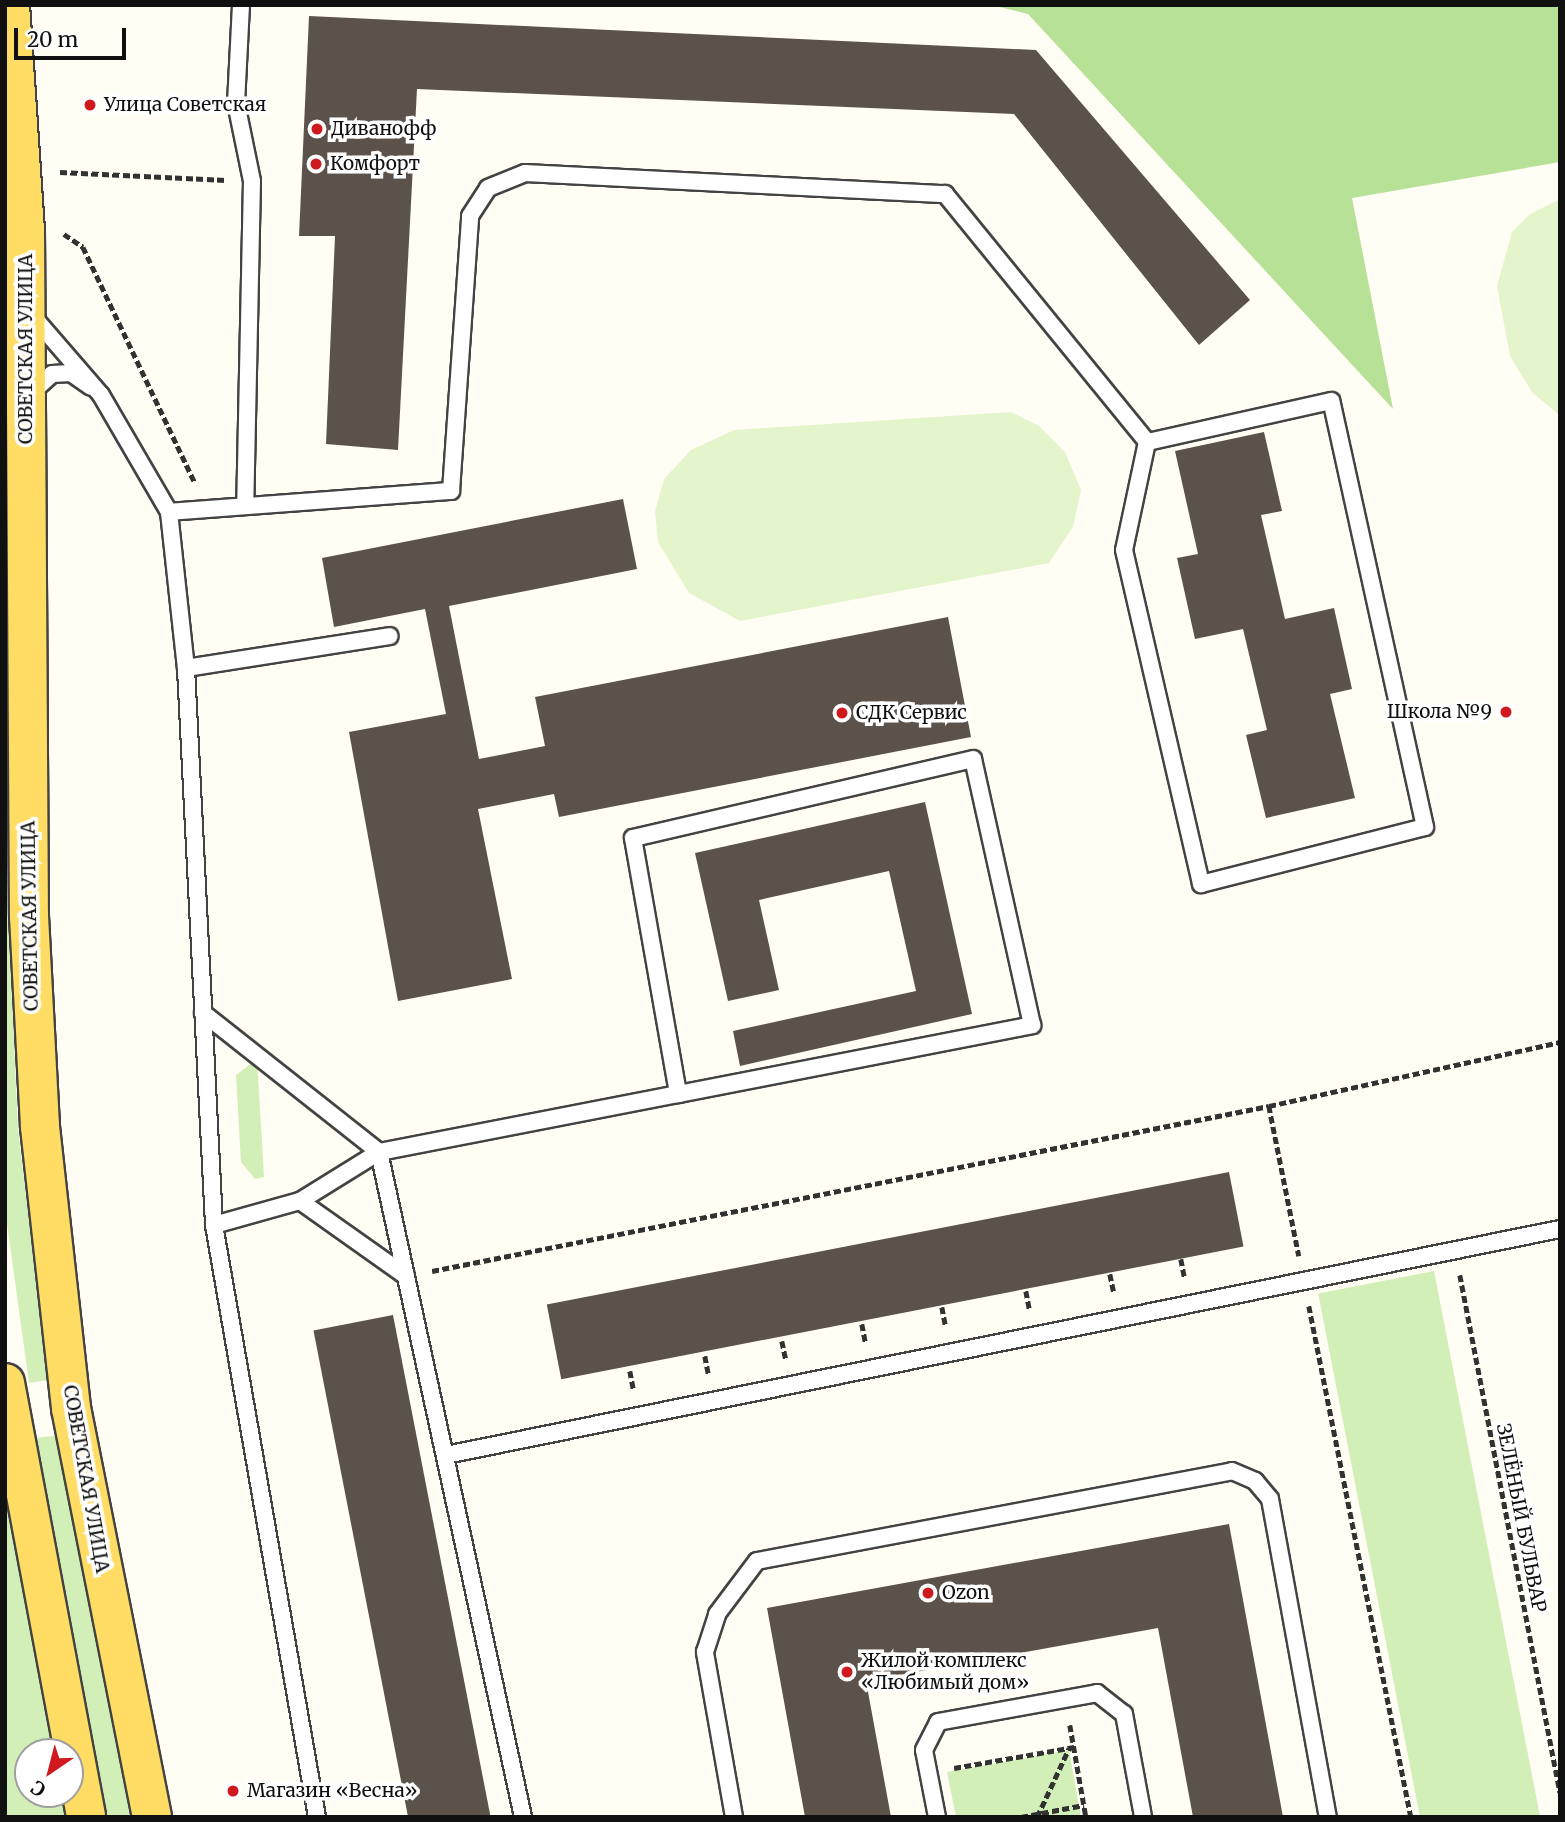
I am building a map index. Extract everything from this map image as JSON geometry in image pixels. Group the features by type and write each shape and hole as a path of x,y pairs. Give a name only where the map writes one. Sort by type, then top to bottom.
{"main road":[{"name":"СОВЕТСКАЯ УЛИЦА","path":"10,5 26,308 29,916 40,1127 71,1408 152,1817"},
{"path":"7,1404 86,1817"}],"lane":[{"path":"241,5 236,103 252,181 245,506"},
{"path":"169,512 451,491 470,216 488,188 524,173 945,194 1147,442"},
{"path":"26,308 101,395 169,512 186,668 214,1225 317,1817"},
{"path":"26,401 52,374 71,373 101,395"},
{"path":"1331,401 1425,827 1201,884 1124,550 1147,442 1331,401"},
{"path":"186,668 390,636"},
{"path":"214,1225 300,1202 379,1152 678,1094 1032,1025 972,759 633,838 678,1094"},
{"path":"203,1013 379,1152 523,1817"},
{"path":"300,1202 406,1276"},
{"path":"446,1455 1560,1229"},
{"path":"734,1817 705,1652 718,1615 757,1561 1232,1471 1255,1481 1270,1499 1328,1817"},
{"path":"937,1817 925,1741 938,1722 1097,1693 1120,1707 1143,1817"}],"path":[{"path":"49,172 252,181"},
{"path":"59,231 83,247 196,485 245,506"},
{"path":"406,1276 1269,1106 1560,1042"},
{"path":"1269,1106 1411,1817"},
{"name":"ЗЕЛЁНЫЙ БУЛЬВАР","path":"1455,1250 1560,1792"},
{"path":"1065,1698 1087,1817"},
{"path":"929,1773 1072,1747"},
{"path":"1038,1815 1072,1747"},
{"path":"1021,1817 1084,1805"}],"green space":[{"path":"991,5 1560,5 1560,162 1352,198 1393,409 1028,14"},
{"path":"1560,199 1560,416 1532,392 1510,356 1497,286 1512,232 1530,214"},
{"path":"1011,412 1039,426 1065,452 1081,490 1073,527 1049,563 740,621 689,593 658,542 655,511 664,479 691,450 734,430"},
{"path":"5,845 18,1129 48,1380 29,1383 5,1209"},
{"path":"257,1059 264,1177 255,1179 241,1162 236,1075"},
{"path":"1434,1271 1540,1817 1420,1817 1318,1294"},
{"path":"61,1435 130,1817 107,1817 35,1438"},
{"path":"5,1465 56,1738 14,1738 14,1808 69,1808 71,1817 5,1817"},
{"path":"1069,1750 1081,1817 956,1817 947,1772"}],"building":[{"path":"309,16 1036,50 1250,300 1199,345 1014,114 417,89 398,450 326,444 335,236 299,236"},
{"path":"1264,432 1282,511 1261,515 1285,619 1334,608 1352,689 1330,694 1355,798 1266,818 1246,735 1267,730 1243,629 1195,639 1177,558 1198,554 1175,451"},
{"path":"623,499 637,569 449,606 479,759 545,746 535,697 948,617 971,737 559,817 554,794 478,809 512,979 398,1001 349,732 446,714 425,609 334,627 322,558"},
{"path":"925,802 972,1014 740,1066 733,1031 916,991 889,871 759,900 779,990 728,1001 695,853"},
{"path":"1229,1172 1244,1247 561,1379 547,1305"},
{"path":"393,1315 491,1817 408,1817 313,1330"},
{"name":"Жилой комплекс «Любимый дом»","path":"1229,1524 1283,1817 1193,1817 1158,1628 866,1681 891,1817 805,1817 767,1608"}],"place":[{"name":"Улица Советская","path":"90,105"},
{"name":"Диванофф","path":"317,129"},
{"name":"Комфорт","path":"316,164"},
{"name":"Школа №9","path":"1506,712"},
{"name":"СДК Сервис","path":"842,713"},
{"name":"Ozon","path":"928,1593"},
{"name":"Жилой комплекс «Любимый дом»","path":"847,1672"},
{"name":"Магазин «Весна»","path":"233,1791"}]}
